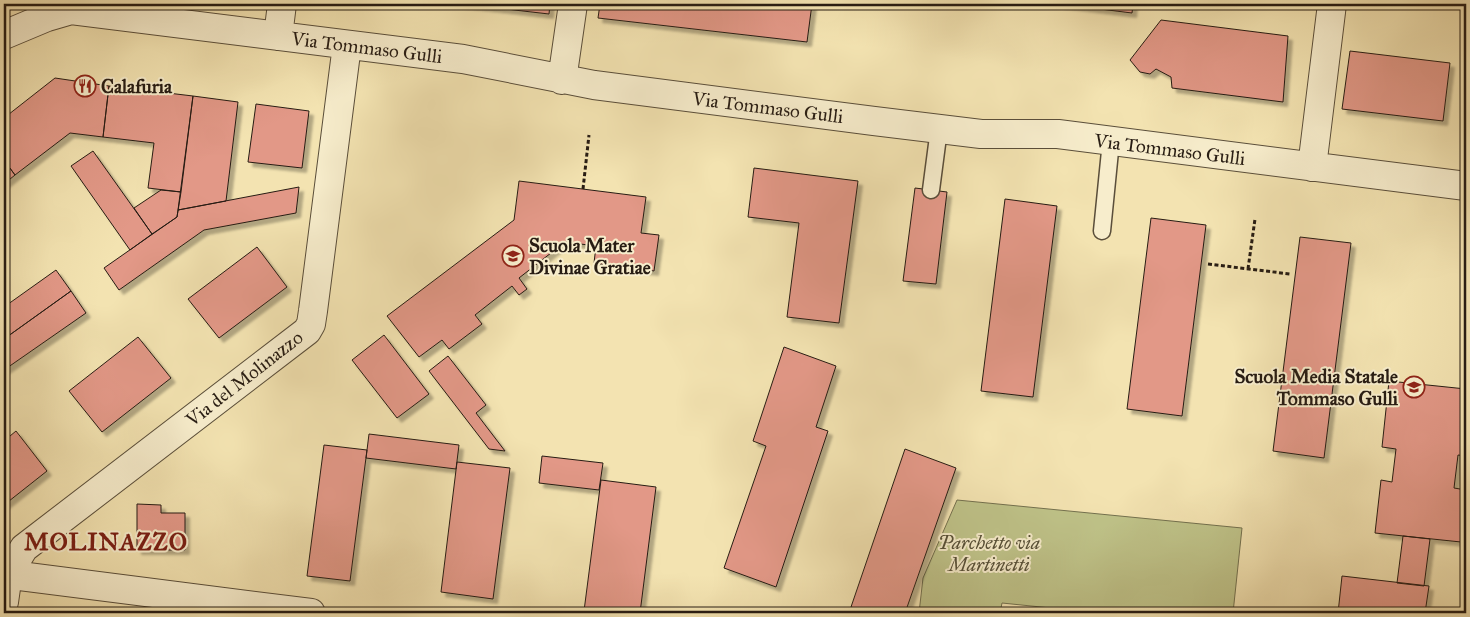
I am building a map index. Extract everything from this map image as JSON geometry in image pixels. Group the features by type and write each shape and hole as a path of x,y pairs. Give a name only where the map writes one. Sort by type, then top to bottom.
{"street":[{"path":"278,36 282,4"},
{"path":"562,80 573,4"},
{"path":"1312,167 1332,4"},
{"name":"Via Tommaso Gulli","path":"4,35 47,17 65,7 463,60 562,80 939,129 993,135 1058,134 1466,186"},
{"name":"Via del Molinazzo","path":"6,574 24,548 306,330 311,324 347,44"},
{"path":"4,602 6,574 311,613"}],"lane":[{"path":"931,190 939,129"},
{"path":"1102,231 1111,141"}],"path":[{"path":"583,189 589,135"},
{"path":"1248,269 1254,219"},
{"path":"1208,264 1290,274"}],"green space":[{"name":"Parchetto via Martinetti","path":"957,500 1242,528 1233,613 1099,613 1002,603 1000,613 919,613 923,578"}],"building":[{"path":"462,4 550,4 549,14"},
{"path":"600,4 812,4 807,42 598,18"},
{"path":"1060,4 1133,4 1132,13"},
{"path":"1161,20 1288,36 1283,102 1172,88 1171,77 1156,69 1150,74 1140,72 1130,60"},
{"path":"1350,51 1450,63 1443,121 1342,109"},
{"path":"55,78 109,86 103,137 70,133 15,175 4,160 4,118"},
{"path":"109,86 193,96 181,192 148,188 154,143 103,137"},
{"path":"193,96 238,102 226,201 178,210"},
{"path":"256,104 309,111 302,168 248,162"},
{"path":"93,151 152,234 130,250 71,166"},
{"path":"4,160 15,175 4,184"},
{"path":"754,168 858,181 839,323 787,317 799,223 748,217"},
{"path":"519,181 646,197 641,233 659,235 654,271 594,263 596,246 565,242 519,278 527,289 519,295 512,286 475,315 482,324 449,349 442,340 419,357 387,316 514,220"},
{"path":"299,187 296,213 204,230 119,290 104,268 177,217 178,210"},
{"path":"915,188 947,192 936,284 903,281"},
{"path":"161,190 181,192 177,217 152,234 134,208"},
{"path":"1005,199 1057,206 1033,397 981,391"},
{"path":"1151,218 1206,225 1182,416 1127,409"},
{"path":"1300,237 1351,243 1324,458 1273,451"},
{"path":"257,247 287,287 219,338 188,299"},
{"path":"56,270 71,291 4,339 4,307"},
{"path":"71,291 86,313 4,370 4,339"},
{"path":"384,335 429,394 397,418 352,360"},
{"path":"138,337 171,378 102,432 69,391"},
{"path":"784,347 836,366 816,427 828,431 776,587 724,568 766,446 753,441"},
{"path":"448,356 486,405 476,413 505,451 489,449 429,371"},
{"path":"1389,381 1466,389 1466,456 1458,455 1454,488 1466,490 1461,542 1375,533 1381,480 1392,482 1396,449 1382,447"},
{"path":"16,431 47,471 4,505 4,441"},
{"path":"369,434 459,445 456,469 366,458"},
{"path":"324,445 367,450 350,581 307,576"},
{"path":"905,449 956,468 905,613 857,613 858,609 851,607"},
{"path":"542,456 603,463 599,490 539,483"},
{"path":"457,462 510,468 493,599 441,592"},
{"path":"601,480 656,487 640,613 584,611"},
{"path":"137,504 161,505 161,513 185,513 185,550 137,550"},
{"path":"1403,536 1430,539 1424,586 1397,583"},
{"path":"1342,576 1429,586 1425,613 1338,613"}],"place":[{"name":"Calafuria","path":"85,86"},
{"name":"Scuola Mater Divinae Gratiae","path":"513,256"},
{"name":"Scuola Media Statale Tommaso Gulli","path":"1414,387"}],"district":[{"name":"MOLINAZZO","path":"106,542"}]}
